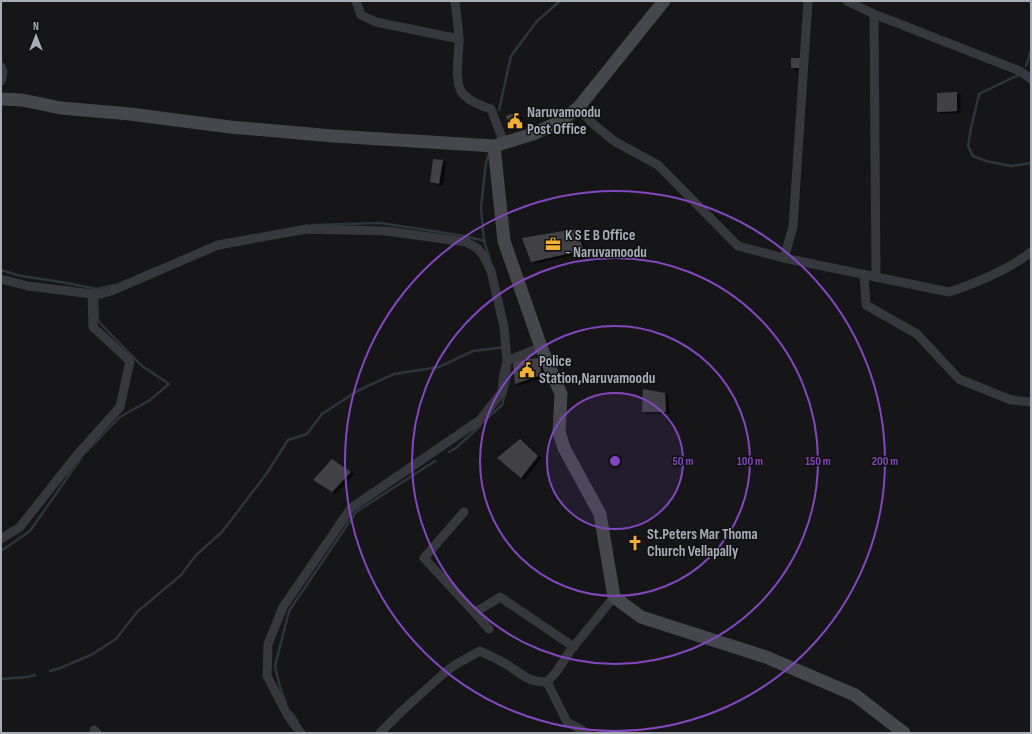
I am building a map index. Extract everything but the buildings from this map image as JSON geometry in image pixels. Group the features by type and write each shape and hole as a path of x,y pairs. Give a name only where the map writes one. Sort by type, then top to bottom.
{"street":[{"path":"356,1 361,14 376,22 459,39"},
{"path":"455,1 459,39 457,77 463,94 478,105 491,109 499,144 504,241 542,347 561,394 559,432 564,448 600,514 614,596 641,617 766,657 855,695 904,733"},
{"path":"1,99 22,100 62,108 130,114 230,127 333,136 499,144 533,134 559,122 578,108 664,1"},
{"path":"784,258 793,227 808,1"},
{"path":"847,1 874,14 1020,71 1031,79"},
{"path":"874,14 876,277"},
{"path":"1,67 3,72 1,81"},
{"path":"578,108 592,123 614,141 658,165 738,246 784,258 949,292 975,283 1022,260 1031,252"},
{"path":"1,279 28,286 96,294 111,291 218,245 307,229 386,231 466,242 477,248 483,254 491,271 504,327 507,357 502,392 480,420 351,508 283,607 268,644 267,676 288,716 301,733"},
{"path":"864,274 866,305 917,334 959,379 1011,400 1031,402"},
{"path":"1,539 20,527 76,456 120,407 130,361 92,327 96,294"},
{"path":"507,357 542,347"},
{"path":"464,512 424,558 489,629"},
{"path":"474,612 500,596 565,642 574,646"},
{"path":"380,733 442,675 453,666 480,651 508,666 526,678 539,682 546,682 557,671 574,646 614,596"},
{"path":"546,682 568,722 587,733"}],"waterway":[{"path":"499,110 511,56 537,21 560,1"},
{"path":"1026,66 1031,51"},
{"path":"1018,75 979,94 968,146 973,156 986,161 1011,166 1031,163"},
{"path":"484,241 481,208 486,162 489,154"},
{"path":"312,225 380,223 465,236 484,241 490,260"},
{"path":"1,270 21,276 97,289 114,285"},
{"path":"1,551 30,531 83,455 120,417 150,400 169,384 142,366 98,321 97,296"},
{"path":"50,671 91,655 116,639 137,612 181,575 196,555 222,532 267,473 288,440 307,434 322,414 357,391 394,374 439,367 473,351 505,347"},
{"path":"484,421 502,405 509,381 510,367"},
{"path":"449,452 456,448 481,425"},
{"path":"286,703 275,666 289,611 356,512 435,461"},
{"path":"1,679 35,675"},
{"path":"290,711 298,721"}],"place":[{"name":"Naruvamoodu Post Office","path":"515,121"},
{"name":"K S E B Office - Naruvamoodu","path":"553,244"},
{"name":"Police Station,Naruvamoodu","path":"527,370"},
{"name":"St.Peters Mar Thoma Church Vellapally","path":"635,543"}]}
